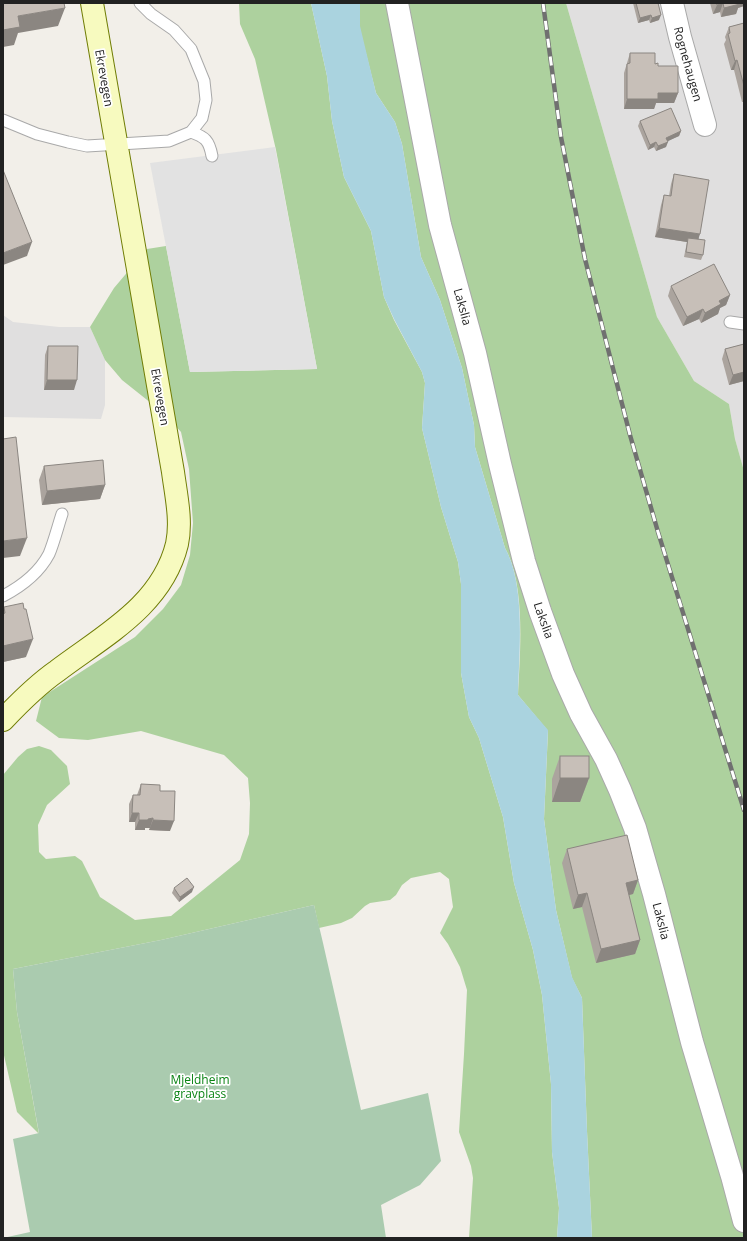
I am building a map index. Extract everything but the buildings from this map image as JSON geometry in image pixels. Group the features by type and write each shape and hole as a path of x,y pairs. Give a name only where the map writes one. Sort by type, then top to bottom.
{"main road":[{"name":"Ekrevegen","path":"3,720 31,691 57,670 113,631 138,610 156,590 166,573 173,559 177,543 179,526 178,505 173,472 92,3"}],"street":[{"name":"Lakslia","path":"397,3 440,225 475,353 524,562 563,674 581,714 606,759 635,828 656,902 692,1042 744,1221"},
{"name":"Rognehaugen","path":"672,3 705,125"}],"lane":[{"path":"3,120 38,134 87,146 169,141 190,132 202,118 206,100 204,81 191,49 174,30 140,3"},
{"path":"190,132 203,136 210,146 212,156"},
{"path":"730,322 744,324"},
{"path":"3,596 16,589 35,573 49,553 62,514"}],"shaded area":[{"path":"566,3 744,3 744,471 735,439 729,404 694,381 657,317"},
{"path":"275,147 317,369 190,372 150,163"},
{"path":"3,315 13,322 59,327 90,327 105,360 105,405 101,419 3,417"}],"green space":[{"path":"239,3 311,3 327,76 332,121 344,177 371,231 384,297 394,320 422,372 425,383 422,428 441,507 458,562 461,584 461,673 469,717 479,738 503,817 514,883 533,950 542,995 551,1084 552,1152 559,1208 557,1238 469,1238 473,1178 471,1166 459,1132 467,990 460,967 448,944 440,933 453,907 449,879 440,872 411,878 402,885 396,895 390,900 370,903 352,918 341,923 319,928 314,905 161,940 13,969 17,1012 39,1134 17,1112 3,1051 3,775 18,757 27,749 39,746 51,750 67,766 70,784 47,805 38,825 39,852 46,859 75,856 82,861 100,897 135,920 171,916 240,860 249,834 250,803 248,778 224,755 141,731 88,740 59,738 36,721 42,697 135,637 163,609 181,585 190,555 193,523 189,469 181,432 166,415 122,380 105,360 90,327 114,288 147,249 166,246 190,372 317,369 276,150 255,59 240,24"},
{"path":"360,3 566,3 657,317 694,381 729,404 735,439 744,471 744,1238 592,1238 582,998 572,978 556,910 544,819 548,731 518,695 520,620 519,600 512,563 505,548 475,447 474,425 462,368 440,300 421,257 402,144 395,122 376,93 359,26"},
{"name":"Mjeldheim gravplass","path":"314,905 361,1110 428,1093 441,1161 420,1185 381,1205 386,1238 3,1238 30,1232 13,1139 39,1133 17,1012 13,969 161,940"}],"water":[{"path":"311,3 360,3 360,26 376,93 395,122 402,144 421,257 440,300 462,368 474,425 475,447 505,548 512,563 519,600 520,620 518,695 548,730 544,819 556,910 572,977 582,998 592,1238 557,1238 559,1208 552,1152 551,1084 542,995 533,950 514,883 503,817 479,738 469,717 461,673 461,584 458,562 441,507 422,428 425,383 422,372 384,297 371,231 344,177 332,121 327,76"}],"railway":[{"path":"543,3 561,137 585,259 630,435 658,532 744,810"}]}
